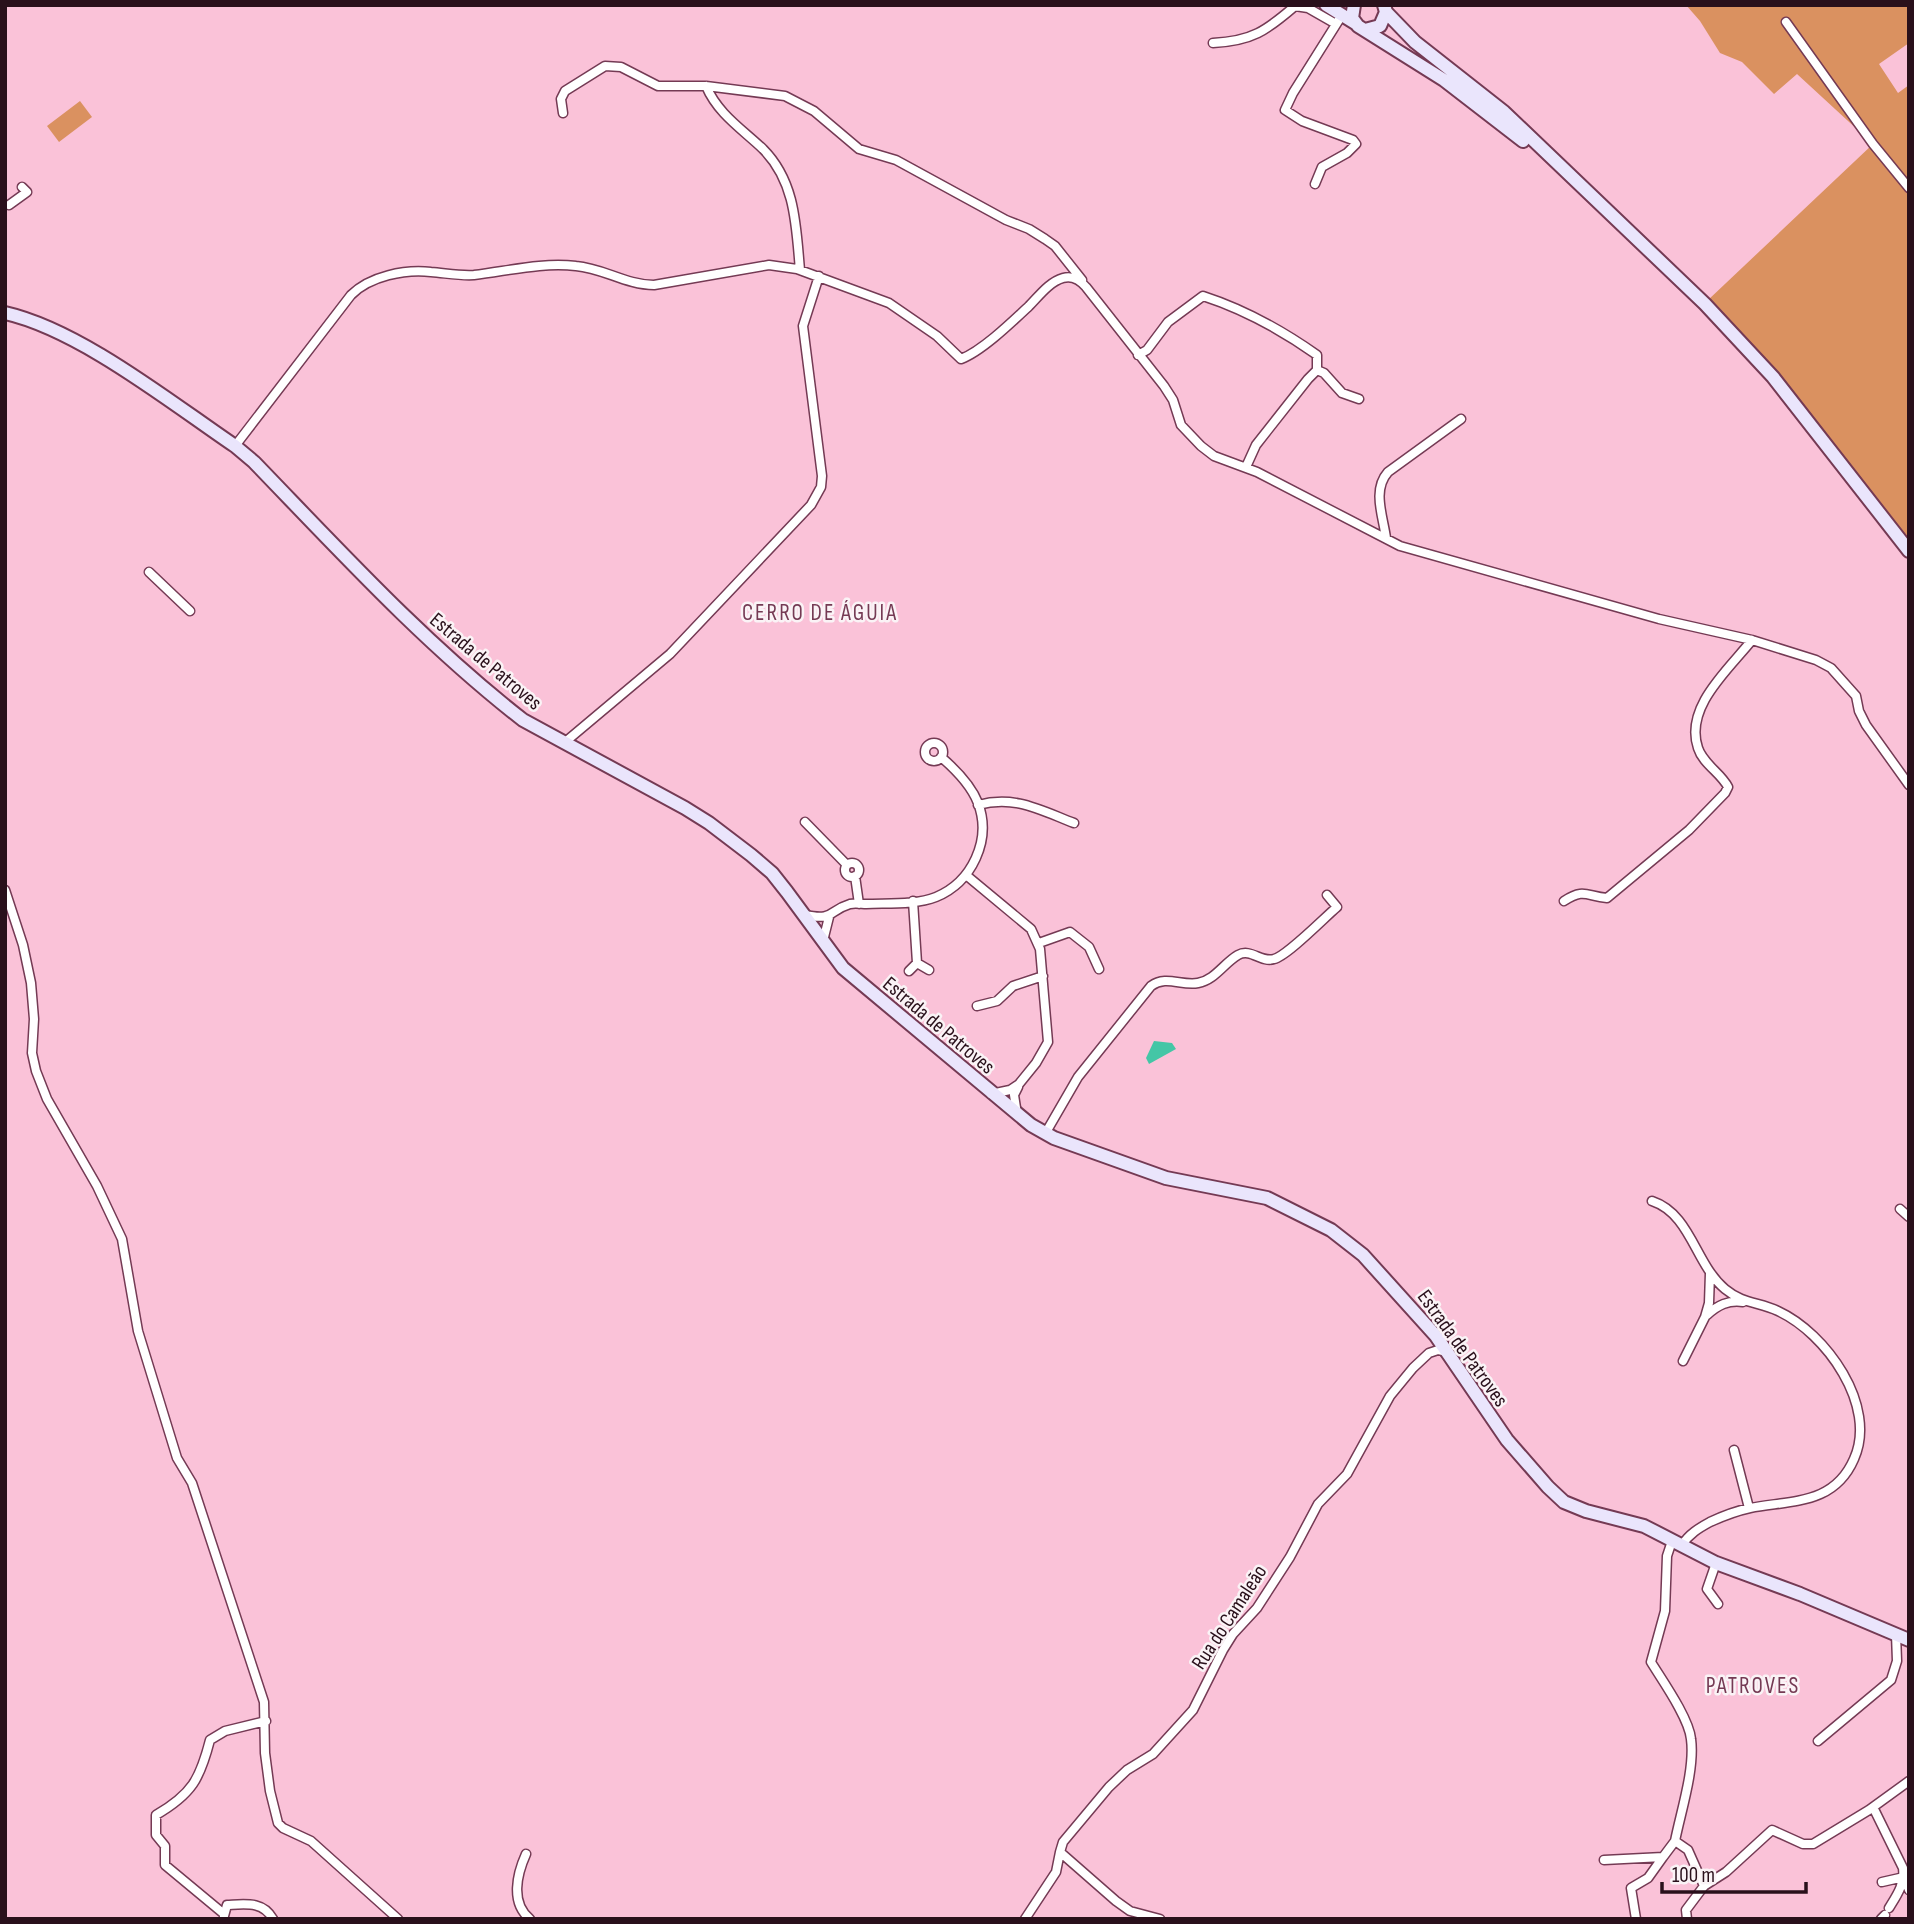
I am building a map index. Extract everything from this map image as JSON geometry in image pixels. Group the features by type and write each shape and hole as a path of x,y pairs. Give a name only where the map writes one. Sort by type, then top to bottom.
{"street":[{"path":"1326,5 1339,20"},
{"path":"1354,5 1352,13 1360,26 1444,80 1591,197"},
{"path":"1213,43 1238,42 1253,36 1274,24 1295,6 1360,26 1380,26 1385,9"},
{"path":"1385,9 1415,42 1504,113 1705,304 1773,377 1909,551"},
{"path":"1315,184 1322,167 1347,153 1356,144 1353,139 1302,121 1285,110 1339,20"},
{"path":"1786,22 1873,144 1909,188"},
{"path":"563,113 562,94 605,66 621,67 658,86 706,86 785,96 803,104 859,149 896,160 1006,220 1029,229 1055,246 1164,386 1173,400 1181,425 1214,456 1246,467 1400,546 1659,619 1752,640 1816,660 1831,668 1856,696 1866,725 1909,785"},
{"path":"706,86 720,110 764,151 779,169 791,195 800,270"},
{"path":"9,205 27,192 22,187"},
{"path":"235,446 351,295 368,282 389,276 427,271 471,275 539,266 578,266 640,285 654,285 769,265 800,270 890,303 937,336 961,359 969,356 1003,329 1073,267"},
{"path":"564,743 670,654 811,505 817,495 822,476 803,326 819,276"},
{"path":"1052,284 1061,278 1070,277 1085,286"},
{"path":"1138,355 1147,350 1168,322 1203,296 1296,340 1317,355 1317,370 1256,445 1246,467"},
{"name":"Estrada de Patroves","path":"5,313 35,323 94,352 235,446 254,462 401,613 459,667 523,720 709,823 772,873 843,968 991,1094 1045,1134 1166,1178 1267,1198 1331,1230 1363,1255 1436,1336 1507,1440 1564,1502 1586,1511 1631,1521 1716,1563 1800,1594 1909,1640"},
{"path":"1317,370 1324,373 1342,393 1359,399"},
{"path":"1386,538 1379,495 1381,481 1388,472 1461,419"},
{"path":"149,572 190,611"},
{"path":"1564,901 1576,893 1584,892 1607,898 1689,831 1725,793 1728,788 1724,780 1697,747 1696,725 1706,698 1752,640"},
{"path":"805,915 829,917 850,904 913,901 935,897 966,875 978,853 982,838 978,805 961,777 941,757"},
{"path":"978,805 1007,800 1074,823"},
{"path":"805,822 848,865 853,863 858,867 859,872 855,876 859,904"},
{"path":"966,875 1031,929 1039,943 1048,1042 1014,1095 1017,1114"},
{"path":"5,890 23,945 31,983 36,1071 47,1099 97,1186 122,1239 138,1331 177,1458 192,1483 264,1702 265,1753 278,1823 311,1841 397,1918"},
{"path":"1045,1134 1078,1077 1151,986 1157,982 1171,980 1181,983 1208,980 1244,953 1264,959 1278,959 1337,907 1327,895"},
{"path":"909,971 917,963 913,901"},
{"path":"822,941 829,917"},
{"path":"1039,943 1070,932 1089,947 1099,969"},
{"path":"917,963 929,970"},
{"path":"977,1006 997,1001 1013,986 1043,976"},
{"path":"991,1094 1010,1090 1019,1084"},
{"path":"1652,1201 1664,1205 1680,1220 1710,1273 1725,1289 1746,1303"},
{"path":"1900,1209 1909,1217"},
{"path":"1683,1361 1705,1317 1709,1303 1710,1273"},
{"path":"1636,1919 1631,1888 1648,1878 1675,1841 1690,1770 1691,1738 1675,1702 1651,1662 1665,1611 1667,1556 1677,1543 1702,1527 1749,1508 1812,1498 1826,1492 1848,1472 1856,1457 1861,1437 1855,1401 1839,1365 1810,1332 1778,1311 1734,1301 1717,1306 1705,1317"},
{"path":"1429,1353 1436,1336"},
{"path":"1429,1353 1438,1350 1448,1352"},
{"name":"Rua do Camaleão","path":"1025,1919 1056,1872 1060,1852 1068,1835 1094,1803 1127,1770 1153,1754 1193,1710 1223,1650 1233,1634 1257,1608 1290,1557 1318,1504 1347,1474 1390,1396 1429,1353"},
{"path":"1734,1450 1749,1508"},
{"path":"1716,1563 1707,1589 1718,1604"},
{"path":"1818,1741 1891,1680 1897,1661 1896,1634"},
{"path":"266,1721 225,1731 210,1740 195,1784 174,1805 156,1815 156,1835 165,1846 165,1865 223,1916 228,1905 253,1904 267,1909 273,1919"},
{"path":"1687,1919 1686,1910 1704,1886 1726,1872 1772,1830 1802,1844 1813,1844 1909,1781"},
{"path":"1873,1807 1903,1868 1909,1890"},
{"path":"1675,1841 1688,1850 1704,1886"},
{"path":"1060,1852 1130,1911 1160,1919"},
{"path":"526,1854 516,1897 522,1912 530,1919"},
{"path":"1604,1860 1663,1857"},
{"path":"1882,1882 1904,1877"},
{"path":"1885,1914 1904,1877"}],"shaded area":[{"path":"1686,5 1909,5 1909,43 1879,64 1898,93 1909,85 1909,544 1707,301 1873,144 1797,74 1774,94 1742,62 1720,53 1700,21"},
{"path":"80,101 92,117 59,142 47,126"},
{"path":"1154,1041 1172,1043 1176,1049 1149,1064 1146,1058"}],"district":[{"name":"CERRO DE ÁGUIA","path":"820,612"},
{"name":"PATROVES","path":"1753,1685"}]}
